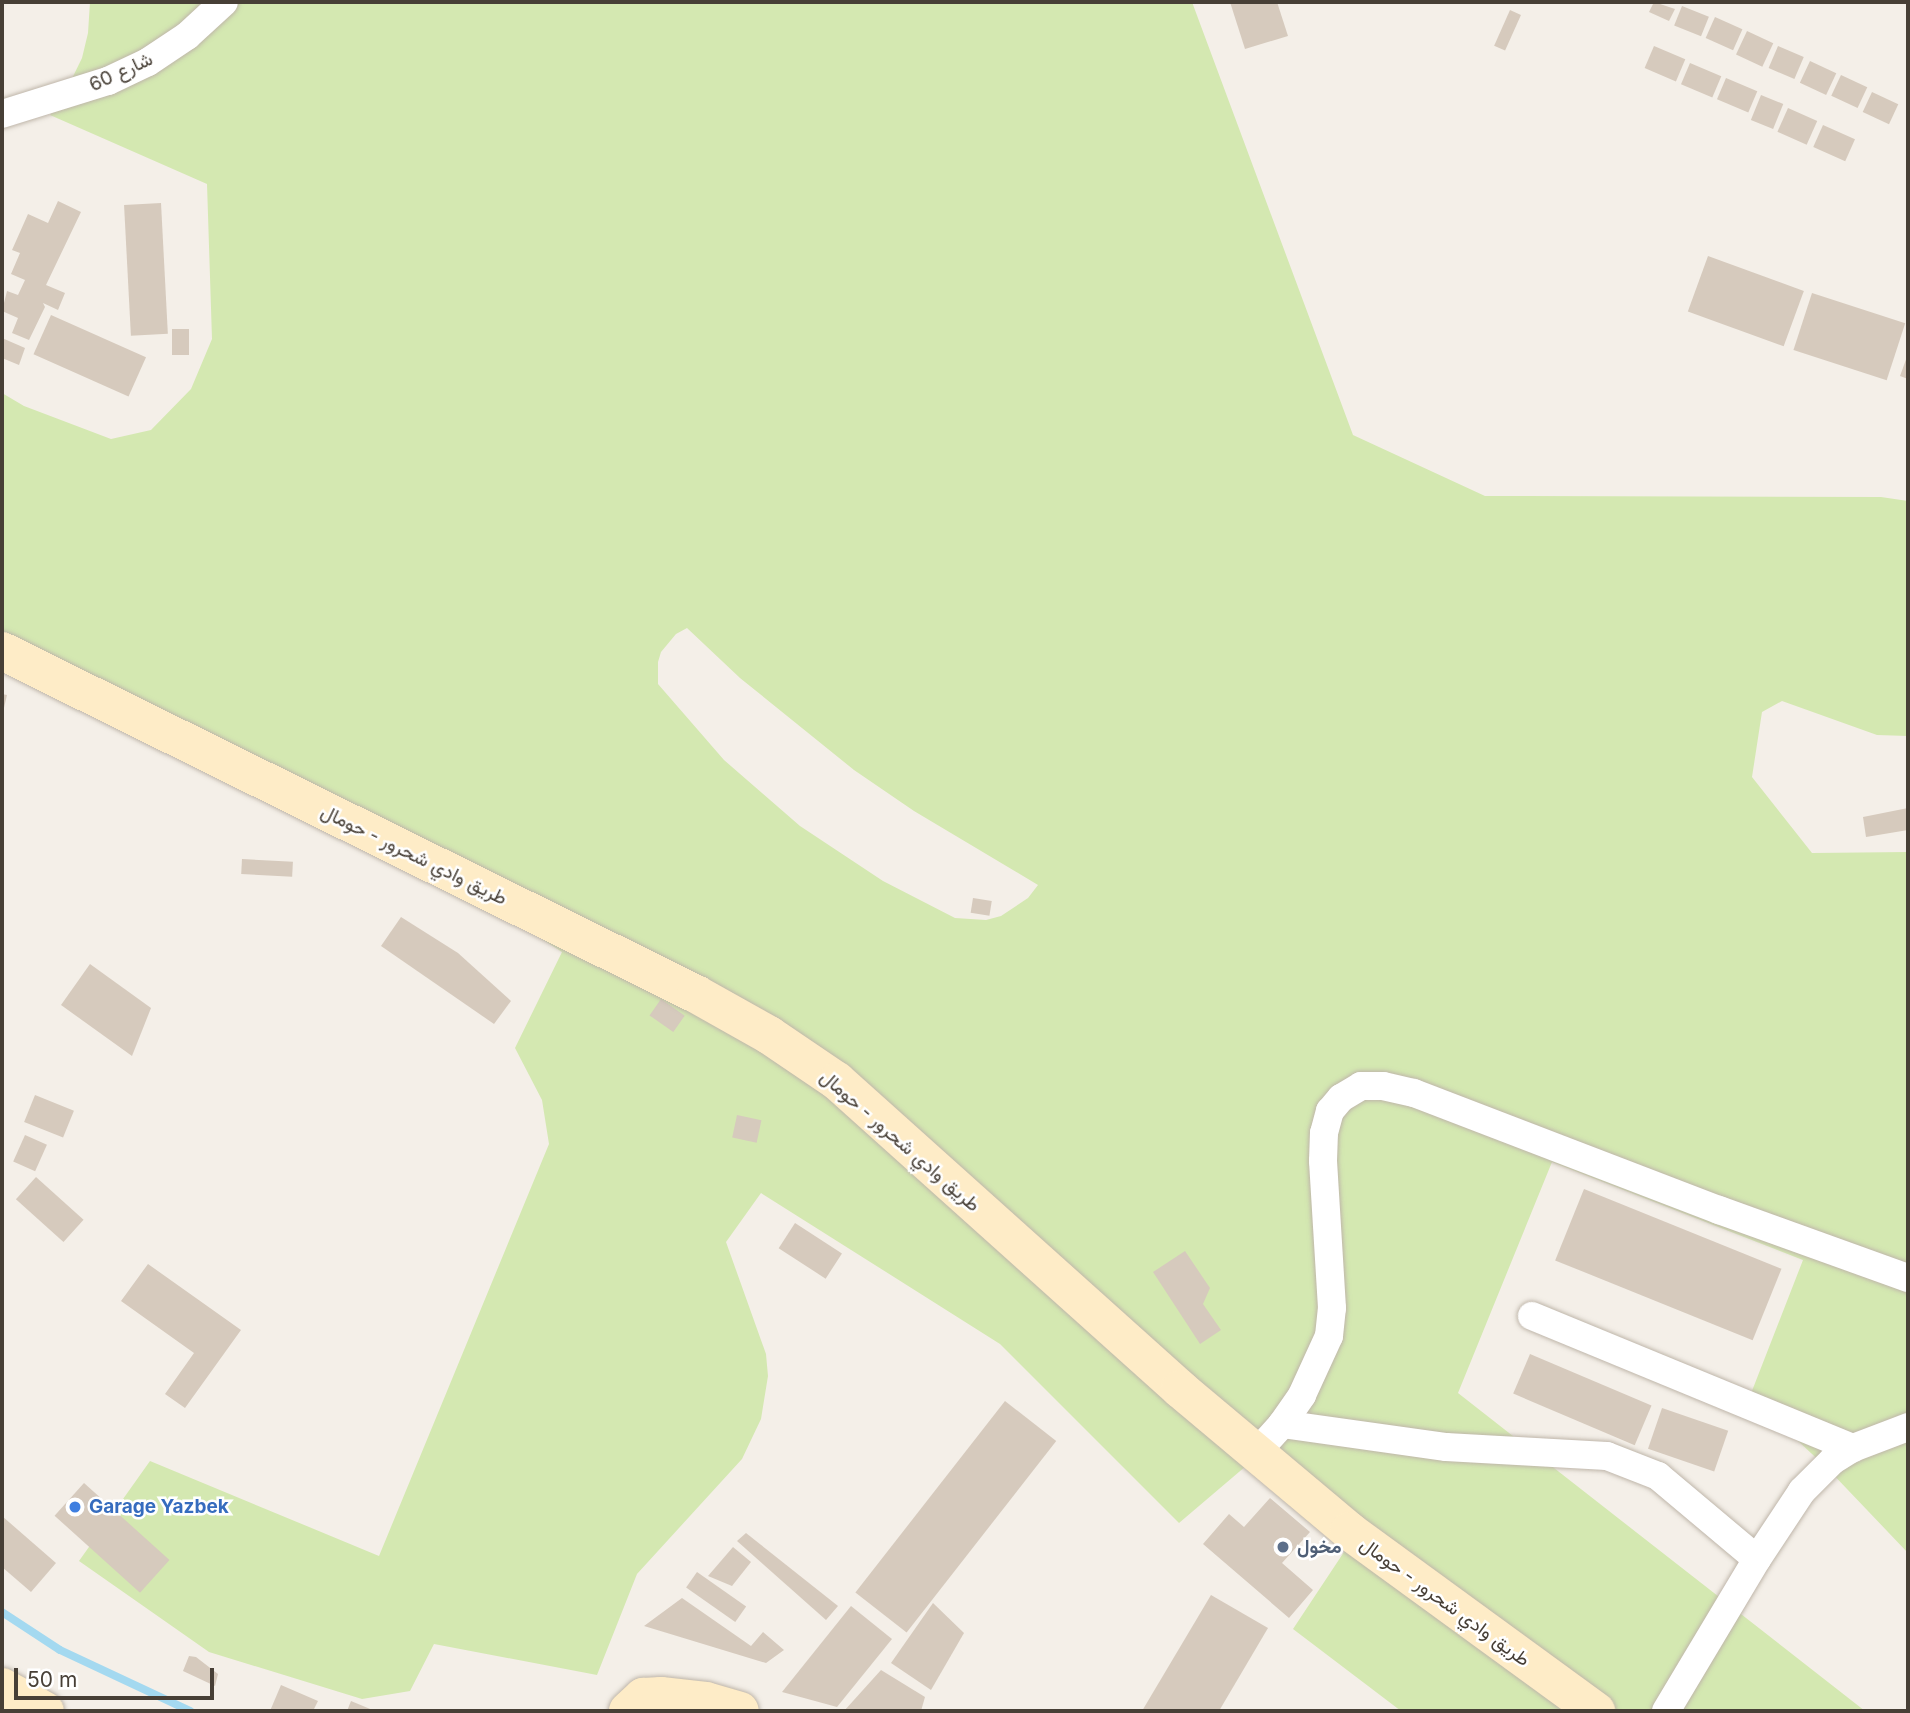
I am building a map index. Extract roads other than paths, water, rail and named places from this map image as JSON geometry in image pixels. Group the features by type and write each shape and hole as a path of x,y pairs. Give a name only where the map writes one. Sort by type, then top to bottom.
{"main road":[{"name":"طريق وادي شحرور - حومال","path":"2,651 683,988 769,1035 846,1090 1180,1389 1371,1548 1596,1711"},
{"path":"2,1687 45,1711"},
{"path":"628,1711 643,1697 661,1696 706,1701 740,1711"}],"street":[{"name":"شارع 60","path":"2,114 108,81 128,72 187,36 224,2"},
{"path":"1255,1453 1282,1424 1302,1395 1329,1336 1332,1308 1323,1161 1324,1133 1330,1111 1341,1098 1361,1087 1383,1086 1414,1093 1719,1210 1908,1278"},
{"path":"1532,1316 1853,1448"},
{"path":"1282,1424 1446,1447 1503,1452 1563,1451 1607,1456 1658,1476 1757,1559"},
{"path":"1666,1711 1757,1559 1802,1491 1832,1461 1853,1448 1908,1427"}],"waterway":[{"path":"2,1612 60,1650 190,1711"}],"place":[{"name":"Garage Yazbek","path":"75,1507"},
{"name":"مخول","path":"1283,1547"}]}
